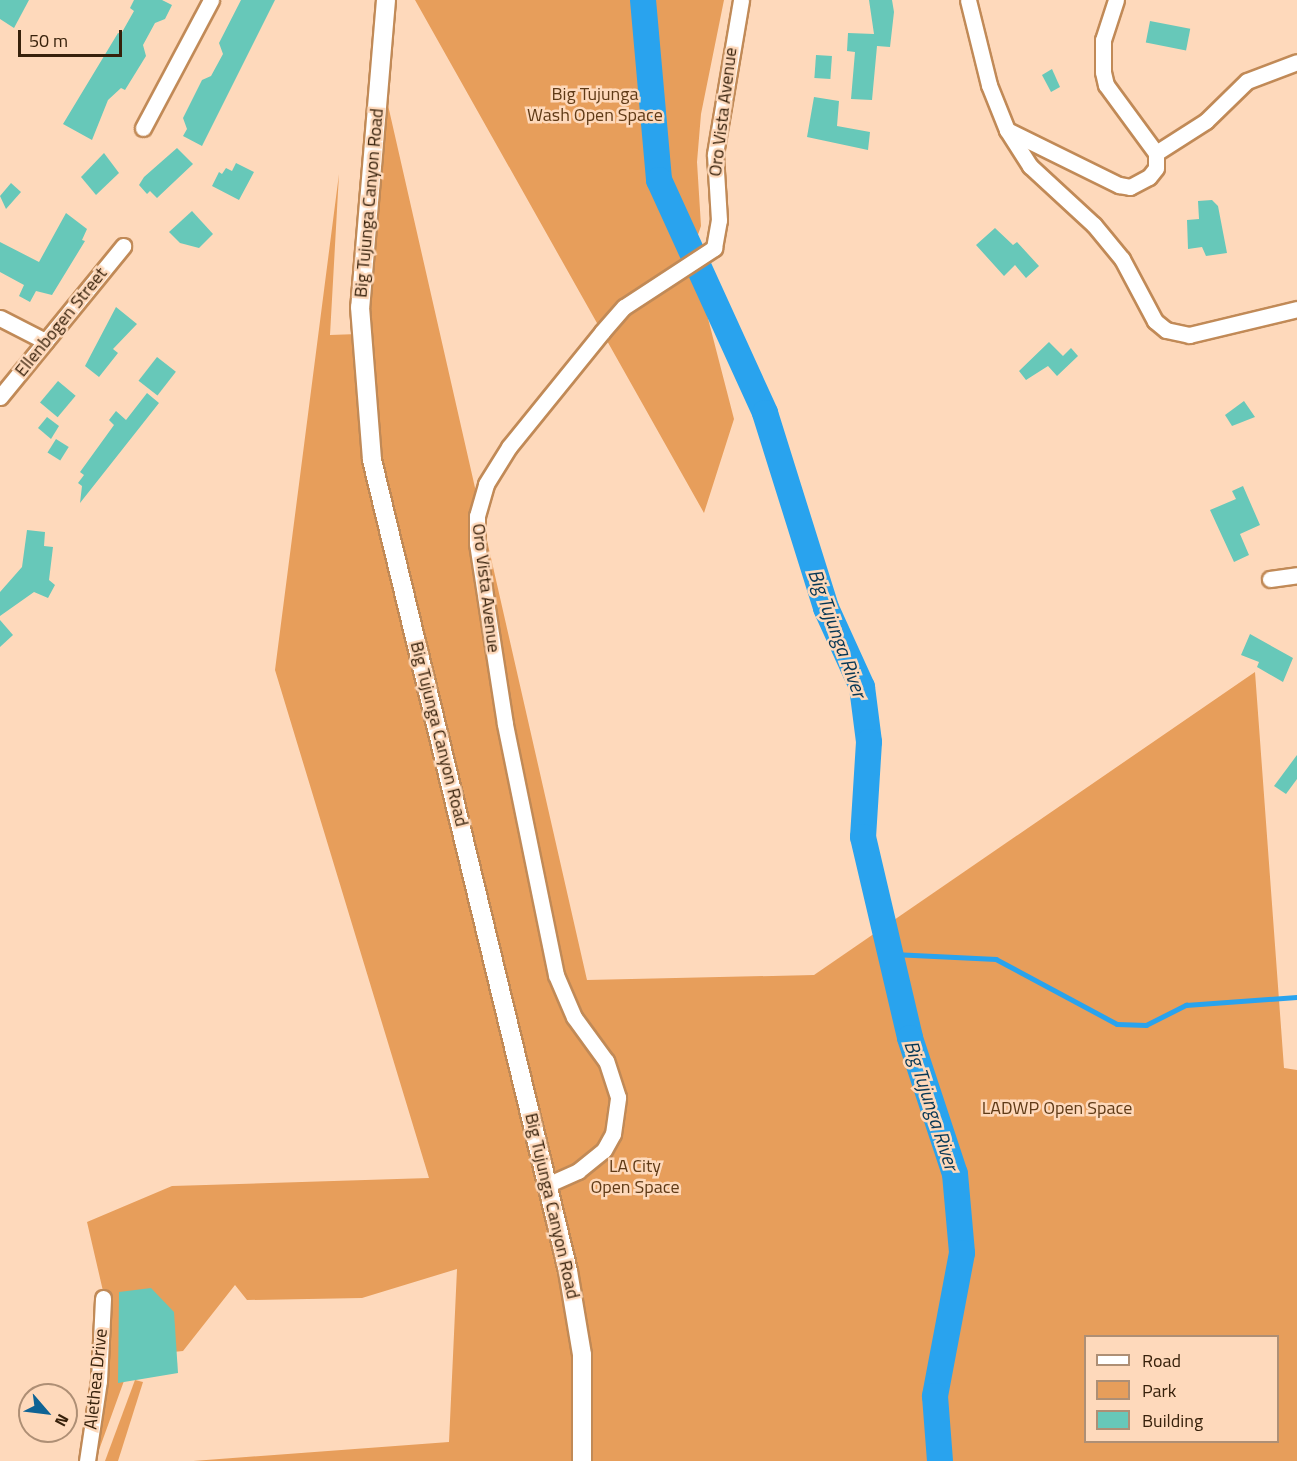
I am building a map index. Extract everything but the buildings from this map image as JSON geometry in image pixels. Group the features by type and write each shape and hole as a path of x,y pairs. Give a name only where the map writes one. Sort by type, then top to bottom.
{"street":[{"path":"143,128 212,0"},
{"name":"Big Tujunga Canyon Road","path":"386,0 360,307 372,460 549,1184 582,1355 582,1461"},
{"name":"Oro Vista Avenue","path":"549,1184 578,1171 604,1150 613,1134 618,1097 606,1061 574,1017 556,975 505,724 477,544 477,516 486,484 509,447 624,307 667,281 714,248 719,220 715,154 741,0"},
{"path":"969,0 989,85 1007,130 1030,166 1094,225 1122,259 1142,303 1166,330 1190,335 1297,309"},
{"path":"1007,130 1078,169 1130,188 1156,168 1156,153 1106,86 1103,40 1116,0"},
{"path":"1156,153 1206,121 1247,81 1297,62"},
{"name":"Ellenbogen Street","path":"0,397 123,246"},
{"path":"0,318 45,341"},
{"path":"1270,579 1297,575"},
{"name":"Alethea Drive","path":"87,1461 99,1382 103,1298"}],"green space":[{"name":"Big Tujunga Wash Open Space","path":"415,0 724,0 701,114 697,162 701,226 693,249 684,258 696,272 734,419 704,513"},
{"path":"380,70 587,980 814,975 1255,672 1284,1068 1297,1070 1297,1461 193,1461 449,1442 457,1269 362,1298 247,1300 235,1285 183,1351 133,1356 95,1461 83,1461 103,1291 87,1222 172,1186 429,1178 275,670 339,174 330,335 358,334"},
{"path":"135,1380 143,1382 118,1461 105,1461"}],"waterway":[{"name":"Big Tujunga River","path":"643,0 659,180 765,413 826,608 862,687 869,742 863,837 910,1038 955,1174 962,1253 935,1396 940,1461"},
{"path":"893,954 996,959 1117,1024 1146,1025 1186,1005 1297,997"}],"park label":[{"name":"LADWP Open Space","path":"1057,1108"},
{"name":"LA City Open Space","path":"635,1177"}]}
